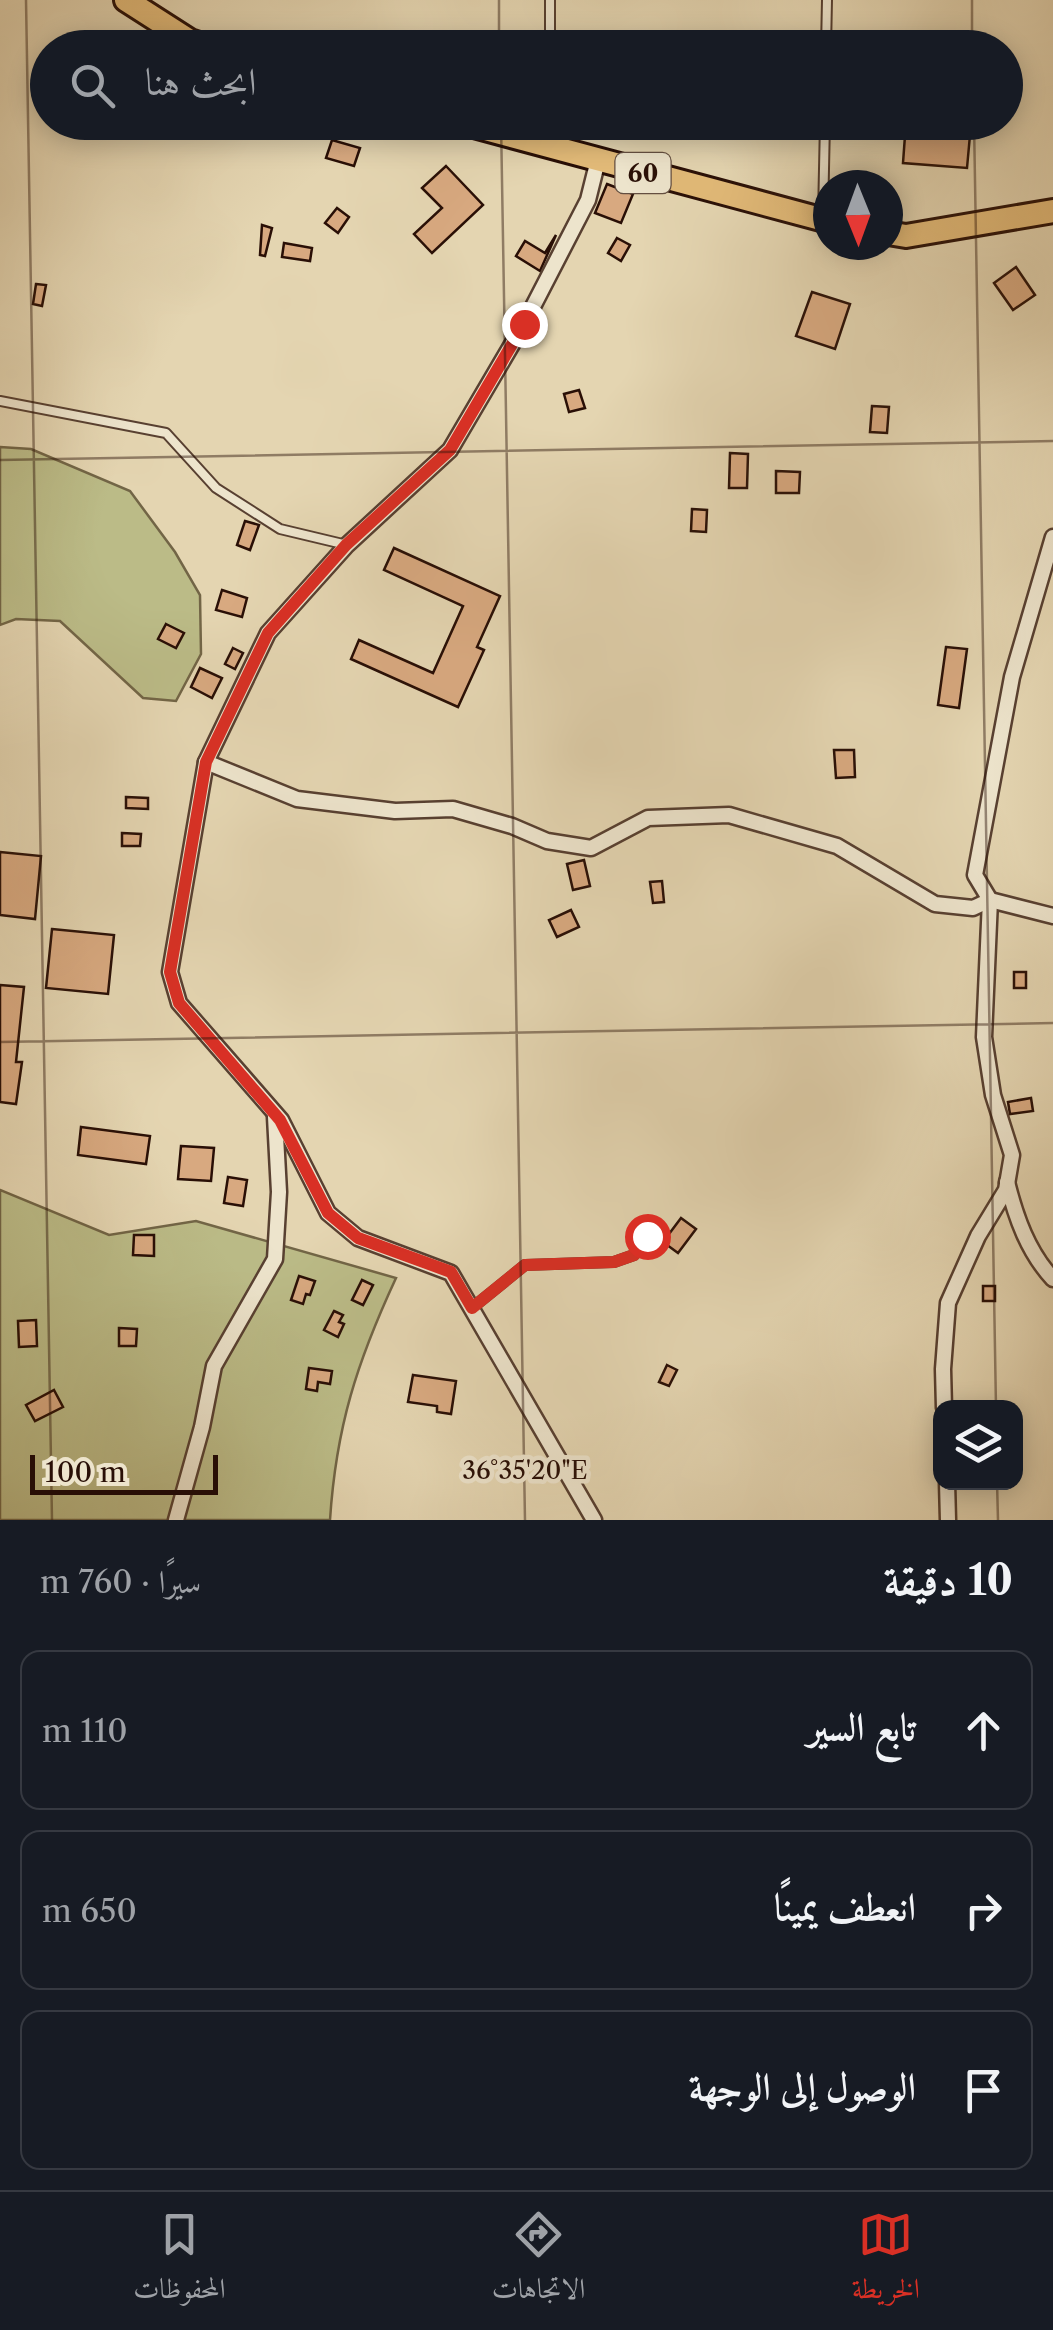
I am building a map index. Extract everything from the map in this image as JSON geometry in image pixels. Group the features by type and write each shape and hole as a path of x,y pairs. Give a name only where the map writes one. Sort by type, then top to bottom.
{"main road":[{"path":"126,0 173,30"},
{"name":"60","path":"522,140 813,218"},
{"path":"903,236 1053,211"}],"street":[{"path":"594,1520 451,1272 358,1238 328,1213 274,1113 179,1003 170,972 206,762 268,633 346,545 450,450 524,324 579,218 598,160"},
{"path":"944,1400 948,1303 1007,1182 1012,1155 992,1095 984,1038 990,900 975,875 1012,677 1053,536"},
{"path":"206,762 297,798 395,811 453,809 547,840 590,848 648,818 729,815 836,846 936,904 973,908 990,900 1053,916"},
{"path":"176,1520 202,1428 214,1366 275,1259 279,1192 274,1113"},
{"path":"1007,1182 1025,1237 1038,1263 1053,1279"},
{"path":"947,1490 948,1520"}],"lane":[{"path":"550,0 550,30"},
{"path":"826,30 827,0"},
{"path":"536,144 538,140"},
{"path":"825,140 825,170"},
{"path":"0,401 166,432 216,488 280,529 346,545"},
{"path":"472,1308 525,1265 614,1262 634,1255 647,1236"}],"green space":[{"path":"0,447 31,449 130,491 175,552 200,595 201,654 176,701 143,698 60,621 16,619 0,625"},
{"path":"0,1190 109,1235 196,1221 396,1278 370,1338 343,1425 330,1520 0,1520"}],"building":[{"path":"332,140 360,148 354,166 326,158"},
{"path":"905,140 970,140 967,168 903,163"},
{"path":"446,166 483,205 432,253 414,234 442,208 422,188"},
{"path":"607,184 633,194 621,223 595,213"},
{"path":"337,208 349,217 338,233 325,223"},
{"path":"262,225 272,228 265,256 260,255"},
{"path":"556,235 540,271 516,256 525,241 545,253"},
{"path":"617,238 630,245 621,261 608,253"},
{"path":"284,243 312,248 310,261 282,257"},
{"path":"1016,267 1035,295 1013,310 994,283"},
{"path":"36,284 46,285 42,306 33,304"},
{"path":"812,292 850,304 835,349 796,336"},
{"path":"579,390 585,408 569,412 564,394"},
{"path":"872,406 889,407 887,433 870,432"},
{"path":"730,453 748,454 747,488 729,488"},
{"path":"776,471 800,472 799,493 776,493"},
{"path":"692,509 707,510 706,532 691,531"},
{"path":"245,521 259,525 250,550 237,545"},
{"path":"394,548 500,596 477,647 484,650 458,707 351,659 359,640 433,673 463,606 384,570"},
{"path":"222,590 247,598 242,617 216,610"},
{"path":"166,624 184,633 176,648 158,639"},
{"path":"946,647 967,649 959,708 938,705"},
{"path":"233,648 243,653 235,669 225,664"},
{"path":"200,668 222,678 212,698 191,687"},
{"path":"834,750 854,750 855,777 836,778"},
{"path":"126,797 148,798 148,809 126,808"},
{"path":"122,833 141,834 140,846 122,846"},
{"path":"0,852 41,856 35,919 0,915"},
{"path":"584,860 590,886 573,890 567,864"},
{"path":"662,881 664,902 653,903 650,882"},
{"path":"571,910 579,927 557,937 549,920"},
{"path":"52,929 114,935 108,994 46,988"},
{"path":"1014,972 1026,972 1026,988 1014,988"},
{"path":"0,985 24,987 16,1062 22,1062 16,1104 0,1102"},
{"path":"1031,1098 1033,1111 1010,1114 1008,1102"},
{"path":"81,1127 150,1136 146,1164 78,1155"},
{"path":"181,1146 214,1148 211,1181 178,1179"},
{"path":"228,1177 247,1180 243,1206 224,1203"},
{"path":"681,1218 696,1229 678,1253 663,1242"},
{"path":"134,1235 154,1235 154,1256 133,1255"},
{"path":"299,1276 315,1281 303,1304 291,1300"},
{"path":"362,1280 373,1285 363,1305 352,1300"},
{"path":"983,1286 995,1286 995,1301 983,1301"},
{"path":"334,1311 343,1315 338,1337 324,1330"},
{"path":"36,1320 37,1346 19,1347 18,1321"},
{"path":"119,1328 137,1329 136,1346 119,1346"},
{"path":"667,1365 677,1370 669,1386 659,1382"},
{"path":"309,1368 332,1371 330,1384 318,1382 317,1391 306,1389"},
{"path":"413,1375 456,1381 451,1414 437,1412 437,1406 408,1402"},
{"path":"54,1390 63,1407 35,1421 26,1405"}],"route":[{"path":"524,324 450,450 346,545 268,633 206,762 170,972 179,1003 280,1120 328,1213 358,1238 451,1272 472,1308 525,1265 614,1262 634,1255 647,1236"}]}
